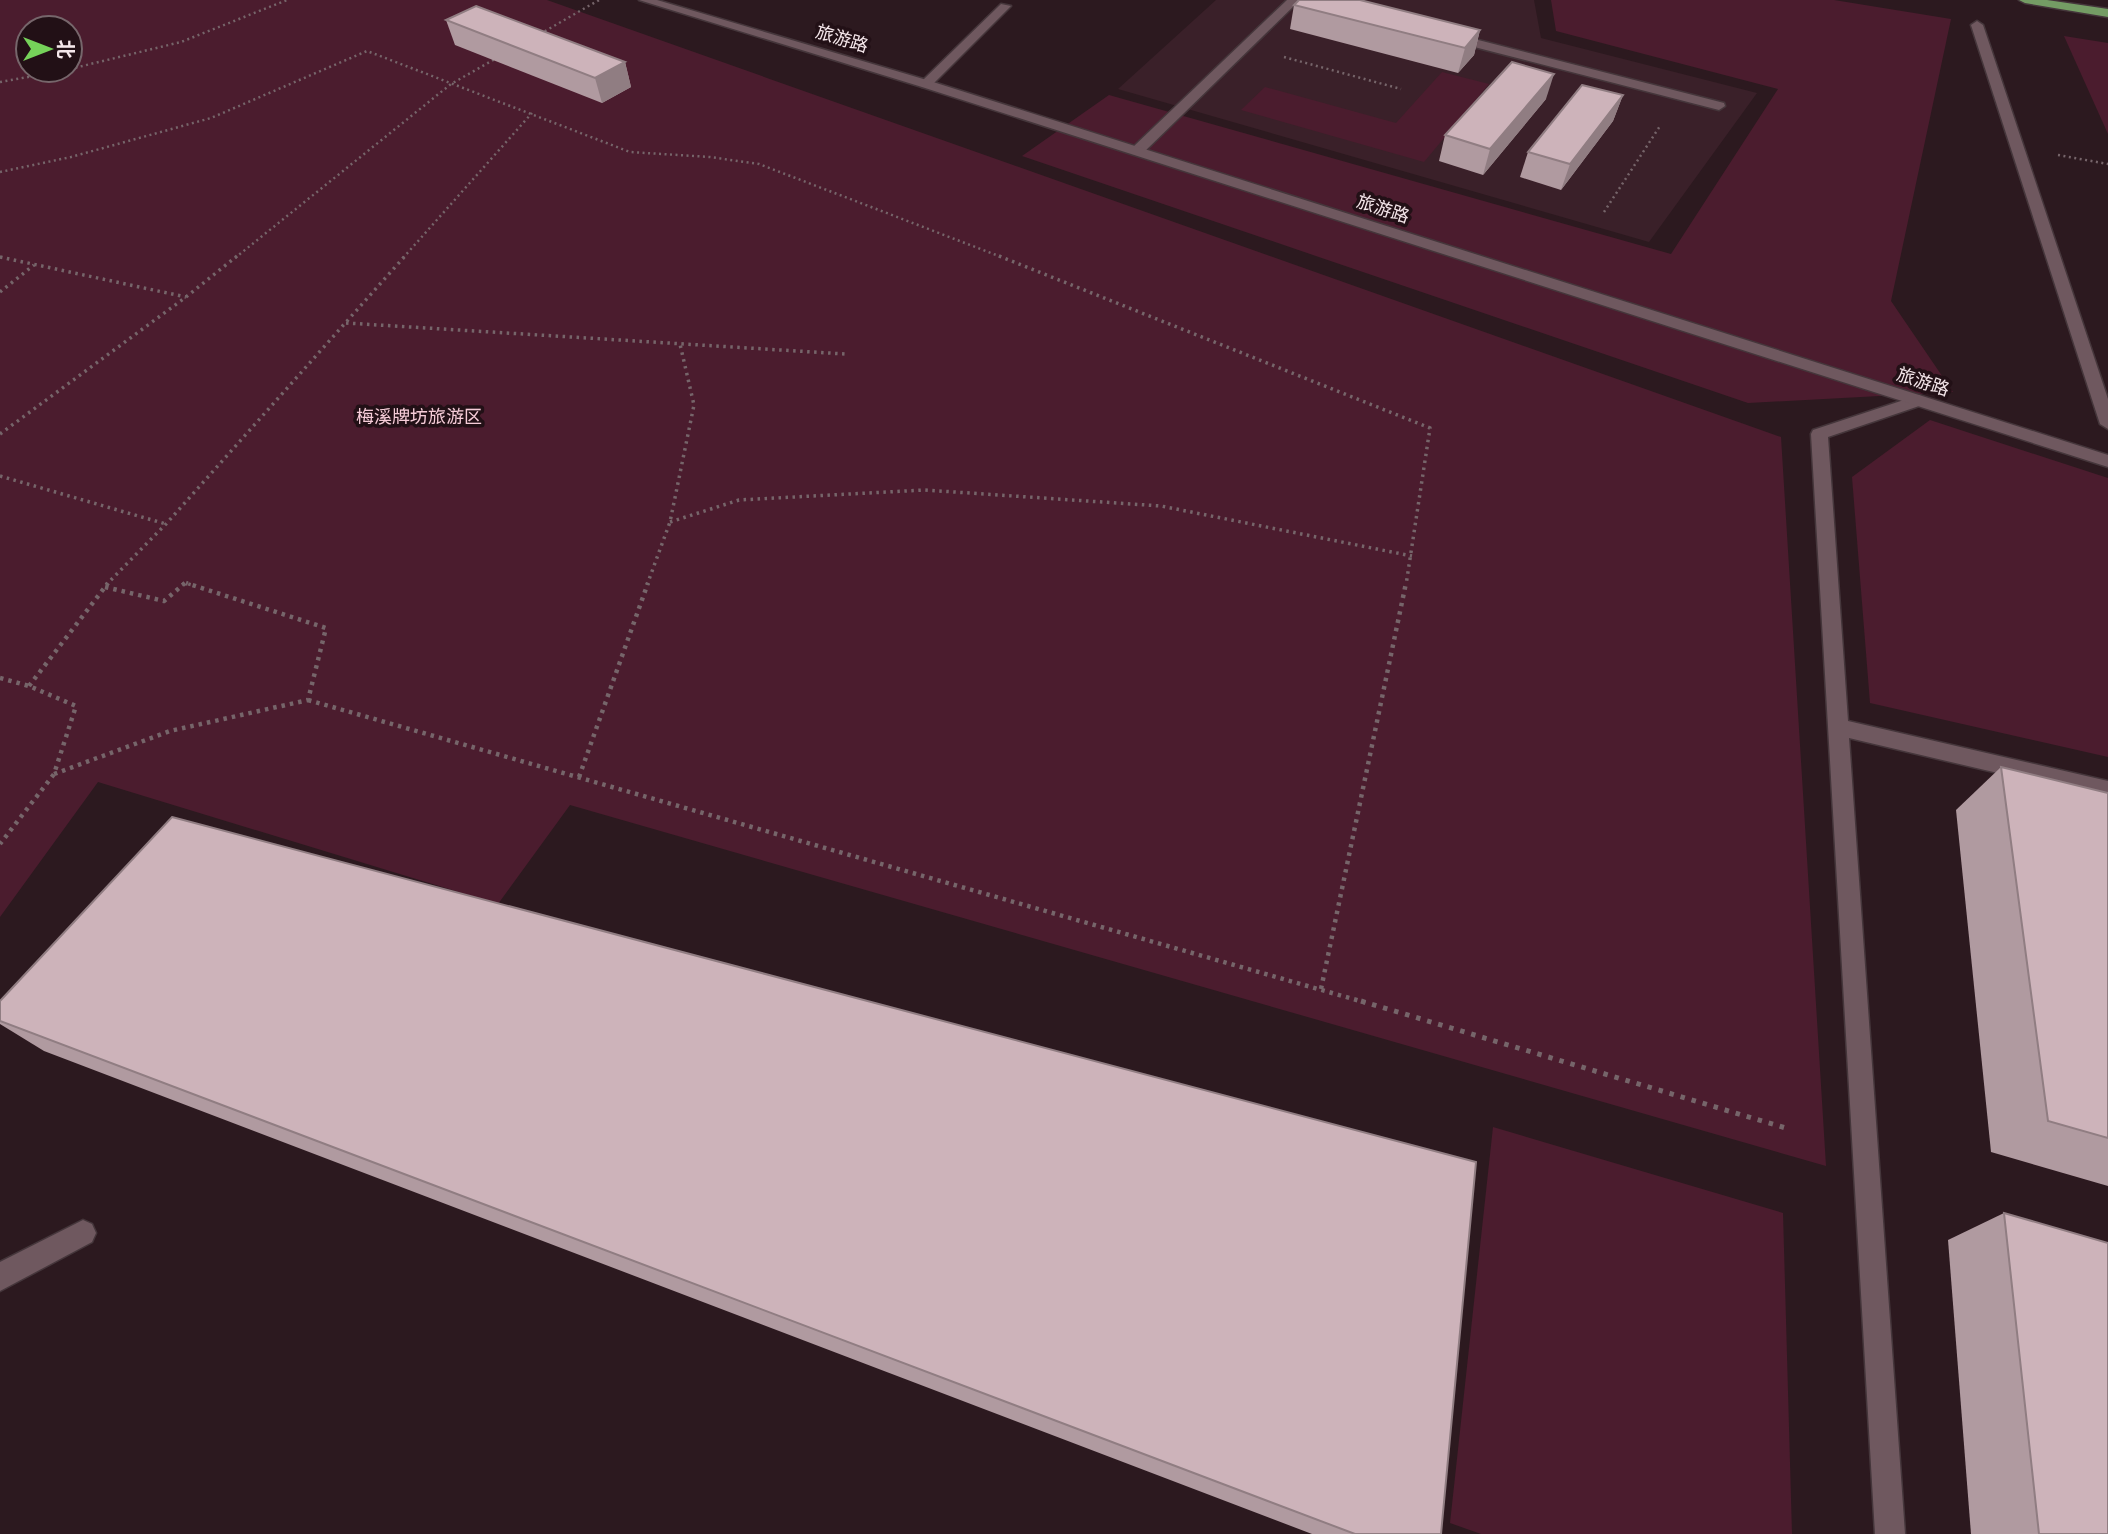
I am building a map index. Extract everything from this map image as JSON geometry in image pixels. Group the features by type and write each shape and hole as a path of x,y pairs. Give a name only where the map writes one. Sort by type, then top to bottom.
{"highway":[{"path":"2025,0 2108,13"}],"street":[{"name":"旅游路","path":"645,0 926,84 2108,461"},
{"path":"1138,151 1294,0"},
{"path":"926,84 1005,6"},
{"path":"1977,25 2108,424"},
{"path":"1440,34 1719,106"},
{"path":"1891,1534 1819,434 1919,400"},
{"path":"1838,727 2108,790"},
{"path":"0,1277 83,1233"}],"path":[{"path":"84,67 126,59 244,20 287,0"},
{"path":"532,38 599,0"},
{"path":"1246,46 1401,89"},
{"path":"0,172 71,157 211,118 368,51 630,152 710,157 759,164 962,241 1430,428 1412,556 1321,989"},
{"path":"0,434 186,297 451,84 498,57"},
{"path":"1604,212 1680,96"},
{"path":"29,686 104,587 166,524 532,113"},
{"path":"0,257 186,297"},
{"path":"0,292 35,265"},
{"path":"345,323 845,354"},
{"path":"579,777 670,522 694,405 680,344"},
{"path":"0,476 166,524"},
{"path":"670,522 739,500 925,490 1161,506 1412,556"},
{"path":"104,587 164,601 185,583 327,628 308,700"},
{"path":"0,678 29,686 76,706 54,774 0,844"},
{"path":"54,774 170,731 308,700 1321,989 1789,1129"}],"shaded area":[{"path":"1216,0 1534,0 1541,38 1757,93 1649,242 1118,89"}],"green space":[{"name":"梅溪牌坊旅游区","path":"0,0 547,0 1781,437 1826,1166 570,805 498,904 98,782 0,917"},
{"path":"1551,0 1834,0 1951,19 1891,301 1953,392 1748,403 1022,156 1109,95 1671,254 1778,89 1556,31"},
{"path":"2064,36 2108,43 2108,134"},
{"path":"1442,72 1489,84 1424,162 1241,110 1265,87 1396,123"},
{"path":"1930,420 2108,478 2108,757 1870,703 1852,477"},
{"path":"1493,1127 1783,1213 1792,1534 1481,1534 1450,1523"}],"building":[{"path":"1299,0 1360,0 1480,30 1465,48 1294,5"},
{"path":"476,6 625,62 595,78 446,20"},
{"path":"1512,62 1554,74 1490,149 1445,135"},
{"path":"1582,85 1623,95 1570,164 1528,152"},
{"path":"2001,767 2108,793 2108,1138 2048,1121"},
{"path":"172,817 1476,1162 1441,1534 1355,1534 0,1021 0,1001"},
{"path":"2004,1213 2108,1243 2108,1534 2039,1534"}]}
